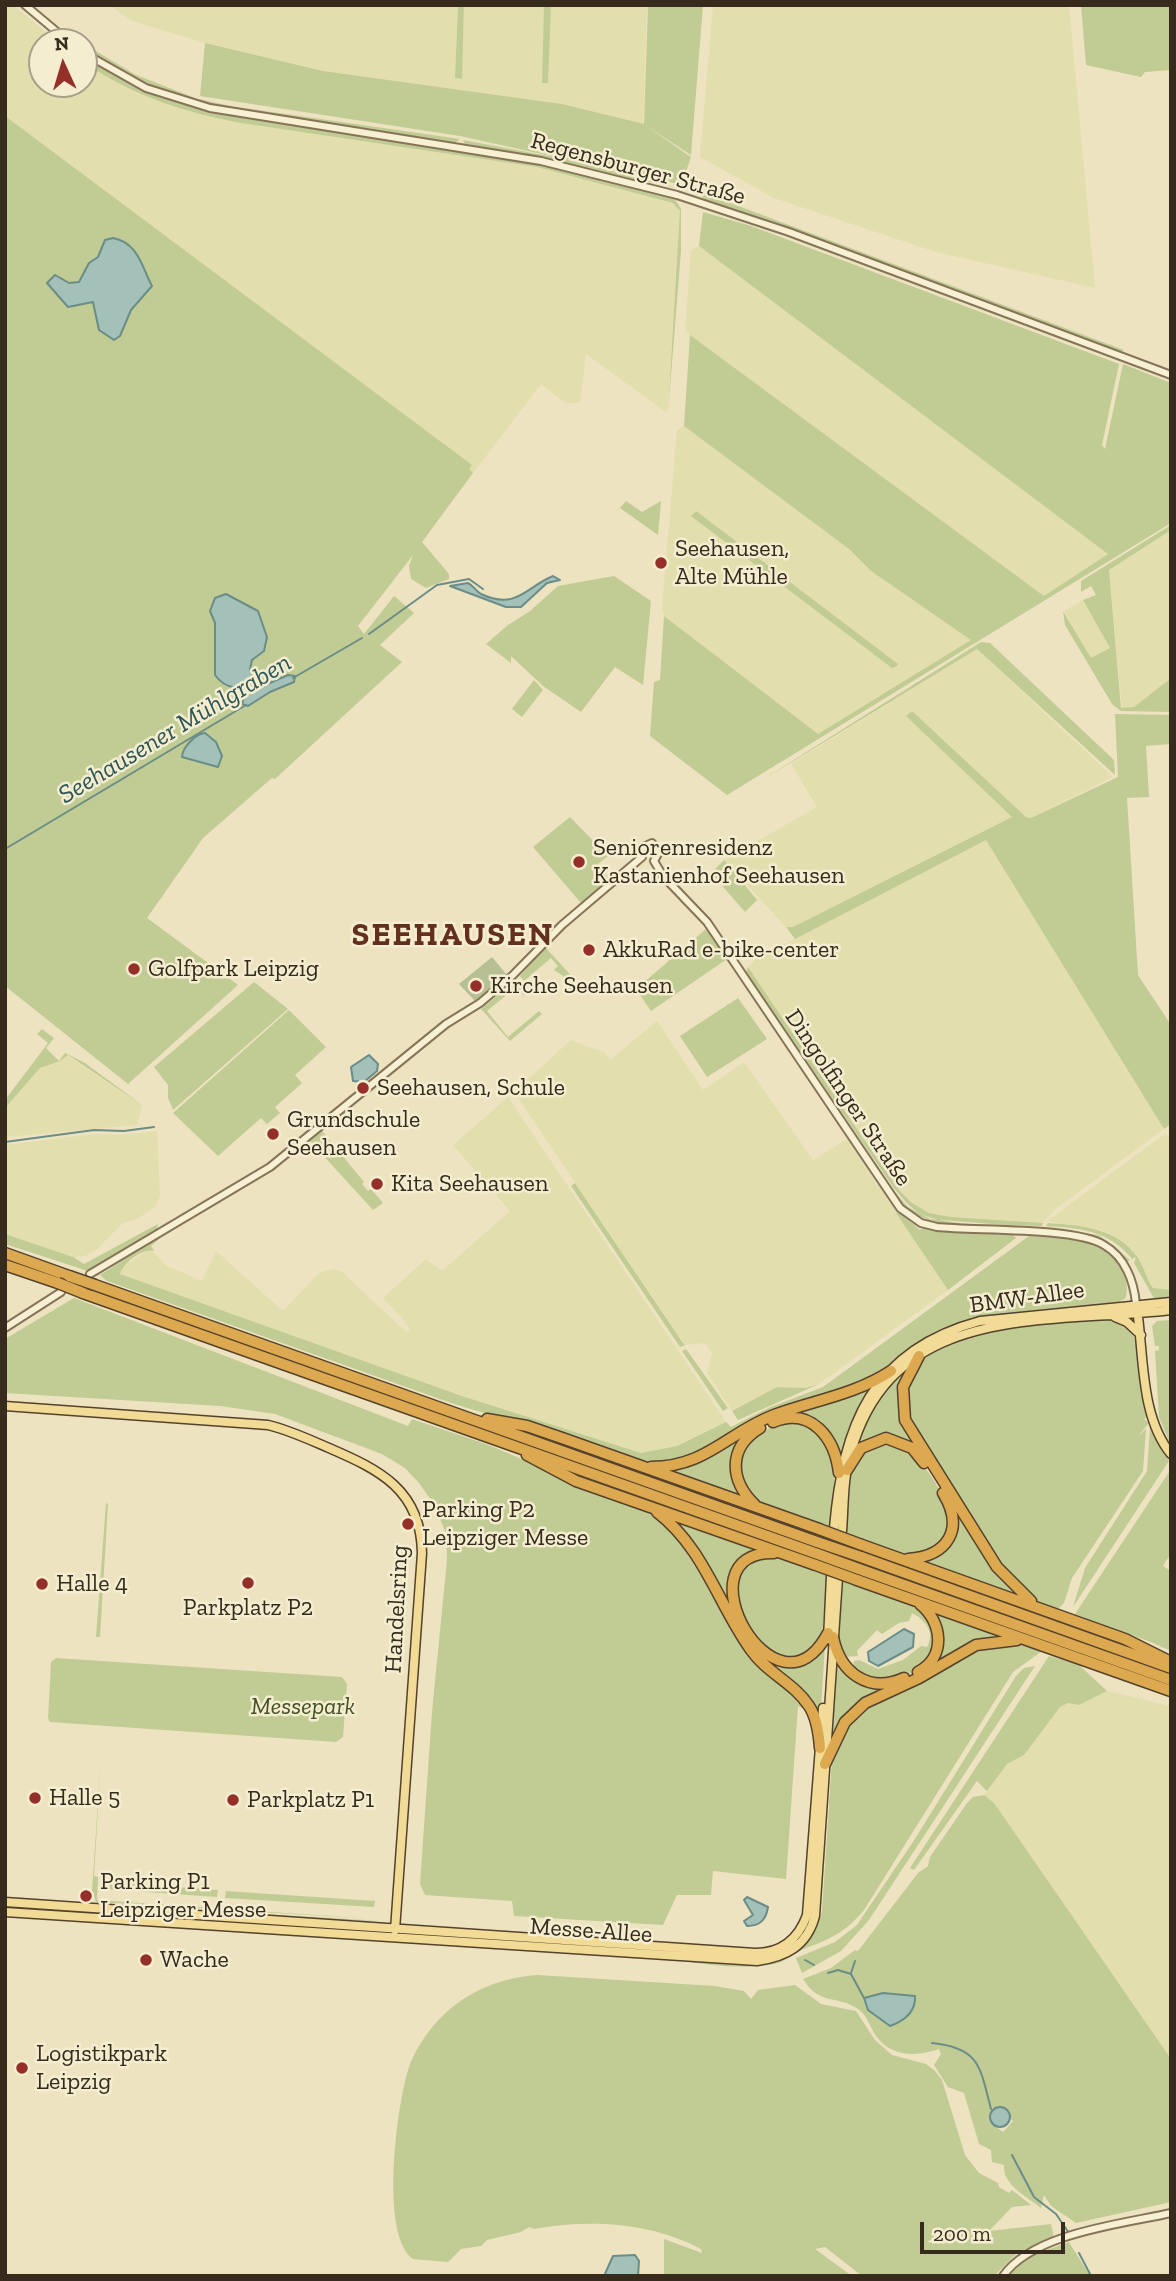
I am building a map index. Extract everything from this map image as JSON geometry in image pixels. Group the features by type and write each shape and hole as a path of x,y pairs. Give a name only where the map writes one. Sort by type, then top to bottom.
{"highway":[{"path":"5,1253 468,1417 815,1553 913,1599 1171,1691"},
{"path":"5,1265 60,1288 83,1293 815,1553"},
{"path":"919,1356 903,1387 905,1420 1005,1579 1024,1597 1049,1612"},
{"path":"642,1466 669,1467 691,1462 771,1416 842,1396 891,1371"},
{"path":"468,1417 527,1426 642,1466 1076,1621 1147,1649 1171,1662"},
{"path":"758,1508 739,1486 735,1465 741,1444 765,1426 789,1418 814,1424 832,1442 843,1471"},
{"path":"843,1471 861,1448 876,1440 903,1442 919,1455 949,1503 953,1524 945,1545 925,1558 902,1559"},
{"path":"512,1446 566,1476 790,1555"},
{"path":"651,1507 686,1538 751,1651 792,1685 809,1705 818,1729 820,1748"},
{"path":"913,1599 928,1610 937,1627 936,1650 923,1669 896,1682 868,1682 844,1666 831,1635 805,1659 791,1662 775,1660 760,1650 734,1607 731,1587 735,1574 743,1563 759,1554 815,1553 860,1557 1171,1668"},
{"path":"858,1574 1171,1680"},
{"path":"825,1764 845,1722 865,1703 919,1678 976,1645 1005,1640 1030,1641"}],"main road":[{"name":"BMW-Allee","path":"843,1471 852,1429 864,1405 891,1371 910,1353 937,1336 980,1321 1171,1302"},
{"name":"Dingolfinger Straße","path":"1136,1304 1150,1411 1169,1452"},
{"name":"BMW-Allee","path":"843,1471 867,1412 901,1369 940,1343 984,1326 1171,1310"},
{"path":"1109,1316 1124,1320 1141,1335"},
{"name":"Handelsring","path":"5,1406 268,1425 289,1430 362,1462 401,1490 415,1516 422,1553 395,1937"},
{"path":"838,1530 843,1471"},
{"name":"Messe-Allee","path":"5,1912 757,1961 785,1955 806,1937 815,1916 835,1577"},
{"name":"Messe-Allee","path":"5,1902 755,1953 782,1948 799,1934 807,1915 831,1635"}],"street":[{"path":"25,5 52,28"},
{"name":"Regensburger Straße","path":"98,61 134,82 210,108 541,161 684,197 789,232 1171,375"},
{"name":"Dingolfinger Straße","path":"642,857 643,845 653,843 659,852 654,861 663,876 707,922 900,1208 921,1223 937,1227 1072,1236 1094,1240 1111,1249 1125,1265 1136,1304"},
{"path":"90,1274 270,1167 446,1024 480,1003 513,975 562,925 642,857 654,861"},
{"path":"5,1328 60,1288"},
{"path":"1003,2276 1020,2258 1044,2245 1171,2213"}],"shaded area":[{"path":"5,5 13,5 41,28 28,28 28,98 98,98 98,70 150,98 241,123 537,167 673,203 680,211 680,251 667,413 586,354 580,403 565,403 541,384 473,473 5,121"},
{"path":"109,5 458,5 455,78 461,79 464,5 647,5 643,124 562,104 323,71 205,43 132,21"},
{"path":"713,5 1069,5 1095,288 936,252 774,198 700,157"},
{"path":"699,246 1108,554 1044,596 690,335 685,329 691,250"},
{"path":"684,426 849,549 871,571 972,640 818,735 810,730 664,616 662,608 677,430"},
{"path":"1171,530 1171,678 1134,707 1122,709 1109,570"},
{"path":"1083,600 1110,648 1091,658 1064,611"},
{"path":"977,649 1113,777 1031,818 1026,817 912,711 907,716 1012,817 793,927 786,927 724,860 817,807 791,764"},
{"path":"986,839 1164,1129 1058,1207 1042,1223 951,1217 929,1213 912,1203 899,1190 748,967 756,959"},
{"path":"657,1021 703,1090 744,1062 813,1160 847,1139 948,1290 819,1384 806,1388 777,1387 732,1411 707,1373 712,1353 705,1343 685,1345 514,1092 571,1040 605,1053 610,1060"},
{"path":"66,1055 142,1105 137,1125 5,1137 5,1108 40,1068 60,1061"},
{"path":"508,1097 726,1422 677,1446 641,1453 462,1396 120,1274 122,1267 150,1249 167,1266 202,1281 216,1251 283,1311 319,1273 334,1269 342,1272 406,1332 410,1330 403,1319 383,1298 426,1259 442,1271 510,1211 453,1145"},
{"path":"157,1131 160,1196 156,1206 137,1219 123,1223 95,1251 85,1256 73,1257 5,1234 5,1145 95,1134 123,1135"},
{"path":"1166,1133 1171,1140 1171,1290 1161,1291 1153,1288 1136,1255 1118,1239 1099,1229 1047,1221"},
{"path":"1107,1691 1171,1706 1171,2059 994,1804 984,1795 1007,1764 1024,1755 1059,1707 1068,1703 1079,1705"}],"green space":[{"path":"458,5 464,5 462,79 455,78"},
{"path":"544,5 551,5 548,83 542,83"},
{"path":"648,5 703,5 691,155 645,125 691,157 683,181 678,184 460,136 200,96 205,43 323,71 562,104 644,124"},
{"path":"1081,5 1171,5 1171,70 1145,72 1141,77 1086,65"},
{"path":"98,52 136,75 195,98 171,95 139,82 98,59"},
{"path":"98,65 159,93 236,115 503,157 606,179 674,198 681,209 681,251 668,413 680,211 673,203 537,167 241,123 200,114 139,93 98,71"},
{"path":"199,99 230,106 460,139 455,143 200,103"},
{"name":"Golfpark Leipzig","path":"5,116 472,465 469,469 473,473 422,542 449,574 449,579 426,588 411,579 409,566 413,555 358,626 364,634 394,596 414,613 380,645 402,662 275,779 272,778 203,838 147,918 238,985 128,1084 5,986"},
{"path":"463,140 570,160 677,188 465,144"},
{"path":"698,191 1124,350 1120,353 704,199"},
{"path":"703,212 751,226 1119,364 1102,445 1105,449 1123,364 1171,383 1171,523 727,795 650,736 654,682 660,680 664,616 818,734 971,640 871,571 849,549 684,426 690,335 1044,596 1108,554 699,246"},
{"path":"626,501 642,512 661,501 658,535 620,508"},
{"path":"696,511 898,664 897,666 892,668 691,516"},
{"path":"1171,525 1171,530 1109,570 1121,708 1134,707 1171,678 1171,712 1121,711 1112,704 1065,625 1063,611 1091,658 1110,648 1083,600 1096,595 1091,586 1081,592 1081,581"},
{"path":"614,576 651,601 643,685 615,667 581,712 543,686 511,656 511,663 486,644 558,586"},
{"path":"981,642 990,643 1114,760 1115,775 977,649 759,782"},
{"path":"534,680 543,690 522,717 512,709"},
{"path":"912,711 1026,817 1031,818 1118,777 1115,714 1171,715 1171,744 1146,746 1149,797 1127,798 1138,975 1171,1025 1171,1124 1164,1129 986,840 795,939 786,927 793,927 1012,817 906,716"},
{"path":"570,817 608,856 598,864 609,879 581,903 533,847"},
{"path":"724,860 757,900 745,912 711,873"},
{"path":"706,929 727,959 651,1011 636,989"},
{"path":"545,947 578,983 566,993 563,990 572,982 554,970 558,966 551,958 524,981 520,976"},
{"path":"492,957 507,975 475,1001 459,984"},
{"path":"748,967 899,1190 912,1203 929,1213 951,1217 1043,1223 1042,1226 948,1222 921,1214 909,1205 893,1187 746,972"},
{"path":"254,982 288,1009 173,1110 168,1098 168,1085 154,1067"},
{"path":"512,983 517,984 526,997 515,988 487,1011 508,1037 539,1011 542,1014 510,1041 481,1009"},
{"path":"751,985 765,1000 892,1189 908,1207 930,1219 1042,1228 1041,1231 946,1225 928,1220 912,1212 898,1201"},
{"path":"738,998 767,1039 707,1077 680,1036"},
{"path":"289,1010 326,1047 295,1075 302,1083 275,1107 280,1113 267,1124 261,1118 218,1156 173,1113"},
{"path":"42,1029 54,1038 46,1048 59,1061 65,1053 85,1063 142,1105 68,1055 60,1061 40,1068 5,1108 5,1100 48,1043 37,1034"},
{"path":"322,1131 364,1182 362,1184 368,1191 371,1189 383,1203 373,1210 310,1141"},
{"path":"575,1183 685,1345 680,1347 571,1186"},
{"path":"899,1212 920,1230 924,1227 1013,1235 1016,1238 948,1290 896,1213"},
{"path":"1048,1223 1098,1230 1120,1240 1138,1258 1153,1288 1171,1290 1171,1299 1155,1300 1134,1263 1136,1257 1132,1259 1114,1242 1093,1232 1046,1226"},
{"path":"158,1224 157,1229 88,1271 5,1244 5,1234 73,1257 84,1264"},
{"path":"1046,1228 1099,1235 1130,1260 1126,1262 1118,1253 1091,1238 1048,1232"},
{"path":"166,1233 151,1246 154,1251 134,1257 120,1274 462,1396 641,1453 677,1446 726,1422 731,1427 768,1408 823,1387 1029,1236 1086,1241 1099,1246 1119,1263 1127,1291 1125,1299 1118,1302 965,1322 925,1339 872,1380 805,1402 701,1456 657,1464 454,1404 107,1281 100,1275"},
{"path":"74,1298 408,1426 412,1419 486,1444 657,1516 683,1539 745,1647 790,1687 810,1712 798,1706 786,1879 713,1871 711,1895 677,1895 663,1925 514,1916 512,1901 425,1895 420,1884 432,1712 447,1560 446,1533 433,1503 405,1468 382,1454 275,1414 220,1406 5,1393 5,1339"},
{"path":"1113,1320 1130,1329 1142,1366 1148,1417 1144,1419 1149,1423 1138,1436 1146,1429 1143,1471 1072,1578 1064,1603 1057,1610 1036,1602 1014,1585 909,1425 905,1394 913,1370 932,1352 957,1340 987,1331 1074,1321"},
{"path":"1171,1320 1171,1446 1159,1417 1155,1351 1159,1350 1159,1346 1155,1346 1152,1326 1157,1321"},
{"path":"686,1349 728,1408 723,1411 682,1351"},
{"path":"910,1365 899,1402 1005,1581 1024,1599 915,1561 948,1544 949,1498 921,1454 899,1438 854,1452 876,1405"},
{"path":"876,1383 852,1423 841,1456 821,1428 786,1415 858,1393"},
{"path":"819,1384 738,1420 732,1411 777,1387 806,1388"},
{"path":"780,1422 802,1424 817,1431 827,1442 834,1472 831,1527 758,1503 751,1497 737,1470 747,1441"},
{"path":"1150,1428 1169,1461 1073,1607 1085,1568 1147,1471"},
{"path":"746,1432 736,1448 742,1499 660,1468 693,1465"},
{"path":"893,1441 915,1458 932,1477 944,1500 951,1528 936,1550 906,1556 862,1539 854,1584 923,1610 930,1617 935,1649 916,1669 889,1681 852,1672 854,1661 859,1660 878,1669 903,1660 921,1646 927,1647 930,1637 928,1627 917,1616 912,1613 909,1621 899,1623 882,1634 877,1630 857,1651 858,1656 841,1657 838,1645 849,1472 861,1451"},
{"path":"1171,1469 1171,1553 1163,1566 1171,1571 1171,1651 1075,1614"},
{"path":"106,1503 100,1637 96,1637"},
{"path":"667,1515 764,1551 749,1558 733,1576 728,1589 729,1598 739,1621 754,1643 780,1664 825,1646 820,1723 765,1663"},
{"path":"771,1555 828,1575 822,1637 819,1644 793,1660 766,1653 738,1610 733,1589 747,1563"},
{"path":"929,1609 1011,1637 998,1639 872,1697 829,1747 834,1653 839,1662 886,1686 915,1676 937,1654"},
{"path":"1016,1644 1042,1651 1013,1672 864,1910 851,1924 831,1938 802,1949 778,1963 730,1966 681,1960 765,1961 795,1953 806,1943 816,1930 822,1911 832,1760 845,1729 868,1705 970,1651"},
{"path":"1049,1656 1078,1664 1107,1691 1079,1705 1068,1703 1060,1707 1024,1755 1007,1764 987,1791 977,1781 914,1870 910,1868"},
{"name":"Messepark","path":"56,1658 342,1677 347,1684 343,1737 336,1742 50,1722 51,1662"},
{"path":"1035,1666 869,1920 841,1951 802,1973 796,1958 835,1942 857,1925 913,1842 1016,1676 1024,1668"},
{"path":"101,1758 94,1876 98,1877 97,1900 373,1919 96,1902 92,1891"},
{"path":"984,1795 994,1803 1171,2059 1171,2202 1076,2223 1051,2206 1044,2195 1041,2208 1011,2184 1004,2172 1004,2165 992,2162 991,2150 979,2144 964,2093 948,2087 934,2065 941,2054 939,2049 913,2054 889,2048 876,2036 858,2009 823,1997 803,1979 831,1968 855,1950 858,1951 918,1873 928,1866 930,1857 973,1797","holes":["864,1998 915,2005 903,2021 890,2026 868,2010","999,2106 1013,2121 1003,2132 995,2126 992,2109"]},
{"path":"103,1882 218,1890 217,1897 103,1889"},
{"path":"226,1891 375,1901 374,1907 225,1898"},
{"path":"146,1907 381,1921 290,1919"},
{"path":"537,1975 715,1986 744,1991 751,1999 758,1990 795,1985 821,2004 856,2011 875,2040 892,2055 926,2064 935,2071 942,2080 965,2155 979,2173 998,2183 999,2187 1009,2193 1012,2190 1031,2205 1012,2207 989,2231 1051,2224 1054,2238 1018,2252 994,2276 862,2276 825,2247 815,2249 852,2276 664,2276 664,2239 702,2253 701,2249 641,2228 598,2224 534,2229 529,2227 521,2232 487,2240 481,2246 461,2249 448,2262 413,2259 403,2245 396,2224 394,2197 396,2137 409,2067 424,2038 437,2021 462,2000 505,1980"},
{"path":"1069,2242 1090,2276 1009,2276 1028,2257"}],"water":[{"path":"113,238 129,245 134,251 152,286 131,310 120,336 114,340 99,330 93,302 68,307 47,283 55,275 69,283 79,282 89,263 98,257 105,240"},
{"path":"553,576 560,580 547,583 521,607 506,607 450,586 468,583 481,594 504,600 521,595"},
{"path":"226,594 258,611 267,637 264,651 252,660 250,669 254,679 239,687 229,686 215,675 215,623 210,611 215,598"},
{"path":"288,675 295,676 294,682 270,692 248,706 242,704 245,694"},
{"path":"205,733 216,742 222,756 218,767 182,757 190,742"},
{"path":"369,1055 378,1064 377,1071 364,1082 353,1081 351,1067"},
{"path":"904,1629 914,1634 913,1647 878,1666 869,1661 868,1652"},
{"path":"747,1897 768,1907 764,1919 755,1925 747,1926 744,1921 753,1915 744,1900"},
{"path":"883,1993 915,1996 908,2015 890,2026 868,2010 864,1998"},
{"path":"1000,2107 1007,2110 1010,2117 1007,2124 1000,2127 993,2124 990,2117 993,2110"},
{"path":"635,2255 639,2261 638,2276 604,2276 613,2256"}],"waterway":[{"name":"Seehausener Mühlgraben","path":"369,634 437,585 469,579 483,589"},
{"name":"Seehausener Mühlgraben","path":"293,678 362,638"},
{"name":"Seehausener Mühlgraben","path":"5,849 246,705"},
{"path":"5,1142 94,1130 124,1131 154,1127"},
{"path":"805,1960 814,1965"},
{"path":"851,1973 855,1961"},
{"path":"828,1973 838,1970 851,1974 864,1998"},
{"path":"932,2043 960,2050 976,2062 991,2109"},
{"path":"1012,2155 1034,2197 1056,2214 1069,2233"},
{"path":"1079,2253 1091,2276"}],"place":[{"name":"Seehausen, Alte Mühle","path":"661,563"},
{"name":"Seniorenresidenz Kastanienhof Seehausen","path":"579,862"},
{"name":"AkkuRad e-bike-center","path":"589,950"},
{"name":"Golfpark Leipzig","path":"134,969"},
{"name":"Kirche Seehausen","path":"476,986"},
{"name":"Seehausen, Schule","path":"363,1088"},
{"name":"Grundschule Seehausen","path":"273,1134"},
{"name":"Kita Seehausen","path":"377,1184"},
{"name":"Parking P2 Leipziger Messe","path":"408,1524"},
{"name":"Parkplatz P2","path":"248,1583"},
{"name":"Halle 4","path":"42,1584"},
{"name":"Halle 5","path":"35,1798"},
{"name":"Parkplatz P1","path":"233,1800"},
{"name":"Parking P1 Leipziger Messe","path":"86,1896"},
{"name":"Wache","path":"146,1960"},
{"name":"Logistikpark Leipzig","path":"22,2068"}],"district":[{"name":"SEEHAUSEN","path":"453,936"}]}
